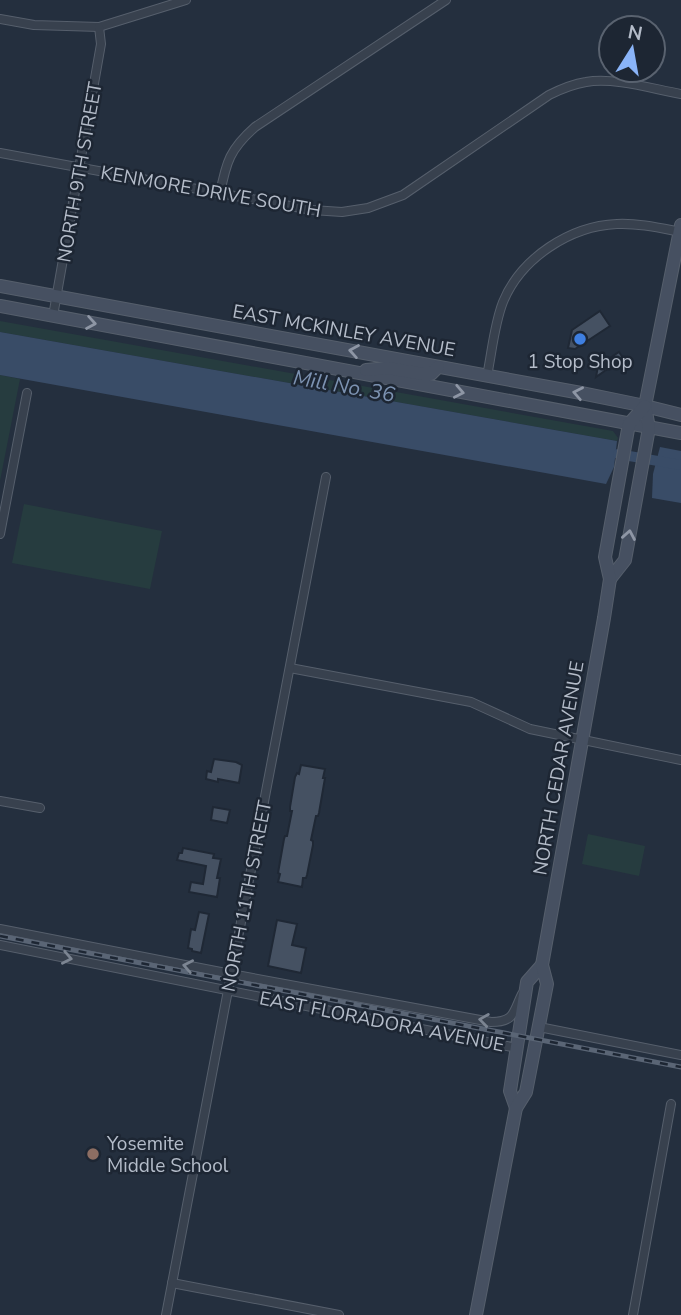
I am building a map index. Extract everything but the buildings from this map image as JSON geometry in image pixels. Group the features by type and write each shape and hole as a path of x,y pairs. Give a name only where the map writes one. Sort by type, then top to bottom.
{"main road":[{"name":"NORTH CEDAR AVENUE","path":"610,579 625,559 649,428 645,405 680,230"},
{"name":"EAST MCKINLEY AVENUE","path":"0,286 645,405 681,415"},
{"name":"EAST MCKINLEY AVENUE","path":"0,306 681,433"},
{"path":"348,371 388,368 431,374 438,367"},
{"name":"NORTH CEDAR AVENUE","path":"476,1315 516,1108 526,1092 547,984 542,965 610,579 605,557 629,424 645,405"},
{"path":"527,982 542,965"},
{"name":"NORTH CEDAR AVENUE","path":"516,1108 510,1091 527,982"}],"street":[{"path":"0,19 34,25 99,27 186,0"},
{"path":"220,194 232,152 242,138 446,0"},
{"name":"NORTH 9TH STREET","path":"53,316 101,44 99,27"},
{"name":"KENMORE DRIVE SOUTH","path":"0,153 312,210 342,212 368,208 403,195 549,95 566,87 588,82 616,83 681,94"},
{"path":"487,376 503,302 519,275 540,254 585,229 601,225 620,223 680,230"},
{"path":"0,534 27,393"},
{"name":"NORTH 11TH STREET","path":"166,1315 326,477"},
{"path":"289,668 471,702 530,729 681,760"},
{"path":"0,801 40,808"},
{"name":"EAST FLORADORA AVENUE","path":"0,929 231,975 492,1022 509,1020 527,982"},
{"name":"EAST FLORADORA AVENUE","path":"0,945 517,1048"},
{"path":"539,1027 681,1055"},
{"path":"633,1315 671,1104"},
{"path":"172,1283 339,1315"}],"green space":[{"path":"0,321 613,431 618,438 617,441 0,332"},
{"path":"0,375 20,379 0,481"},
{"path":"24,504 162,531 150,589 12,563"},
{"path":"588,834 645,846 639,876 582,864"}],"water":[{"path":"0,332 617,441 614,467 606,484 0,375"},
{"path":"660,447 681,451 681,503 652,498 653,474"}],"waterway":[{"name":"Mill No. 36","path":"618,454 681,465"}],"railway":[{"path":"0,936 681,1067"}],"place":[{"name":"1 Stop Shop","path":"580,339"},
{"name":"Yosemite Middle School","path":"93,1154"}]}
